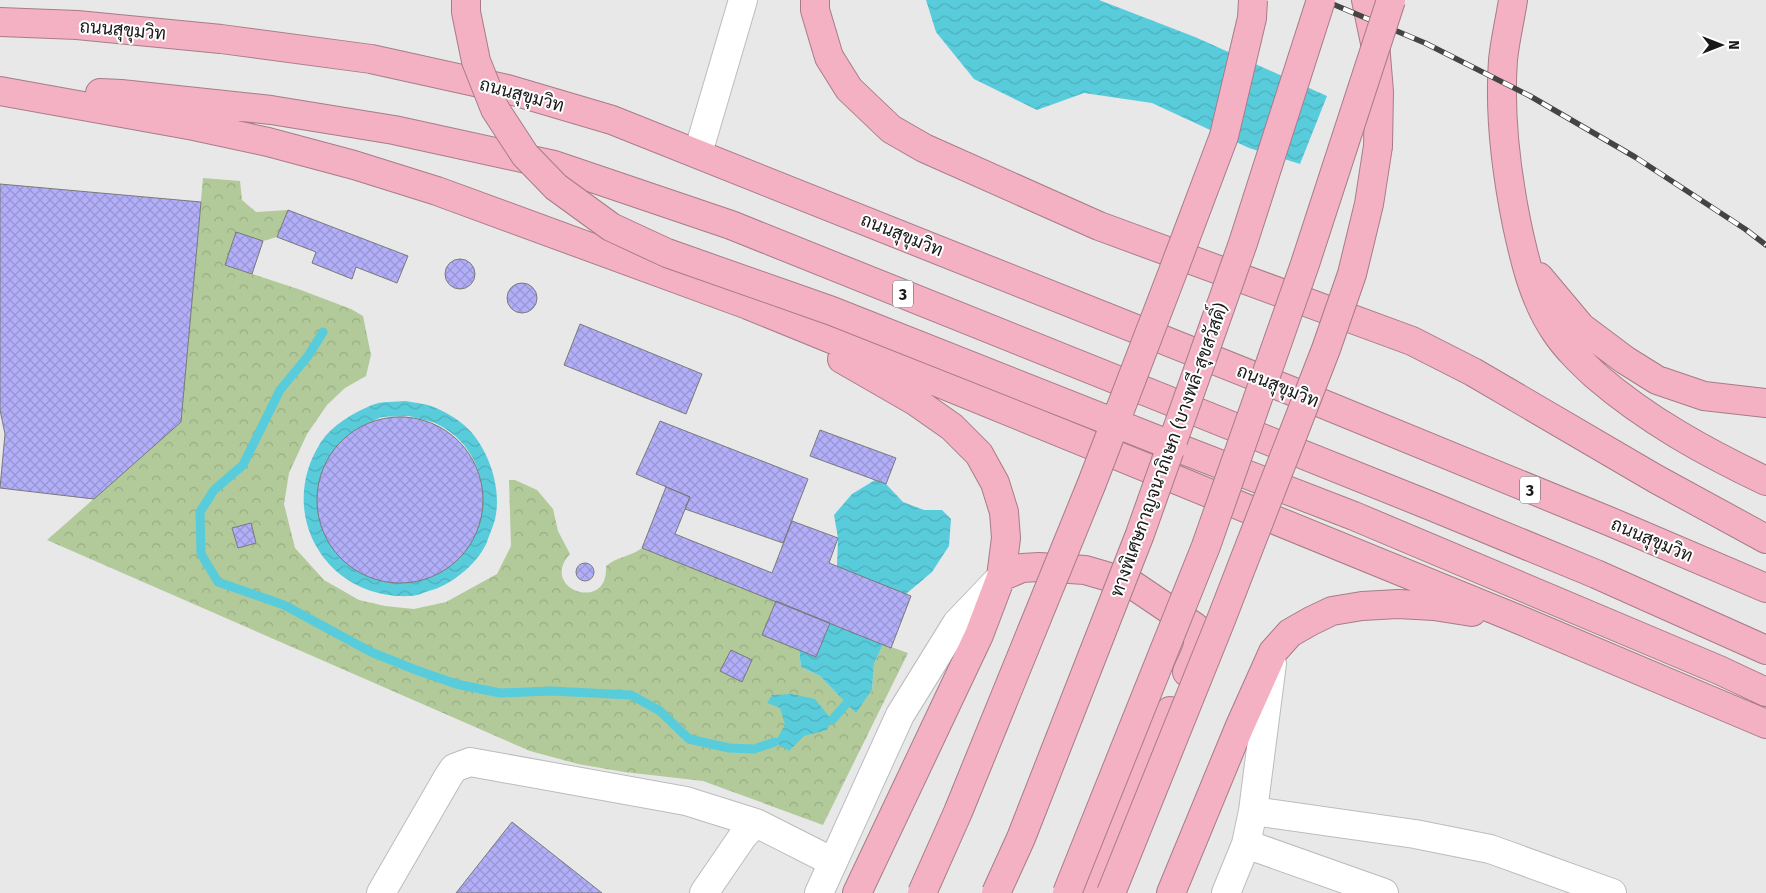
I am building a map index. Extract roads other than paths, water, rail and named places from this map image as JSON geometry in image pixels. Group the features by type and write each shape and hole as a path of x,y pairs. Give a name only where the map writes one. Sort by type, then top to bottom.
{"highway":[{"path":"466,0 466,12 476,61 495,109 526,155 556,187 611,227 667,253 832,311 1354,516 1719,670 1766,692"},
{"path":"815,0 815,10 828,57 849,89 891,129 907,139 1099,226 1412,341 1473,372 1656,479 1766,539"},
{"path":"922,893 958,812 1092,484 1221,146 1252,18 1253,0"},
{"name":"ทางพิเศษกาญจนาภิเษก (บางพลี-สุขสวัสดิ์)","path":"996,893 1021,838 1140,534 1243,243 1320,0"},
{"path":"1111,893 1226,607 1326,349 1352,274 1369,204 1378,146 1379,92 1375,43 1366,0"},
{"path":"1067,893 1206,546 1305,264 1391,0"},
{"path":"1513,0 1503,59 1503,136 1513,203 1525,261 1538,300 1555,332 1582,363 1620,397 1668,429 1722,460 1766,481"},
{"name":"ถนนสุขุมวิท","path":"0,22 77,25 221,39 371,59 516,92 612,120 1285,389 1611,522 1766,588"},
{"path":"0,90 194,126 268,142 437,190 748,305 1520,620 1766,724"},
{"name":"3","path":"0,90 121,94 271,110 394,130 554,165 731,225 814,258 1458,517 1596,574 1766,650"},
{"path":"1525,261 1581,327 1625,360 1657,380 1704,396 1766,403"},
{"path":"748,305 916,401 952,427 979,454 995,484 1004,512 1006,538 1001,577 978,635 857,893"},
{"path":"1001,577 1022,568 1039,567 1085,570 1130,583 1195,627 1199,638 1198,647 1093,893"},
{"path":"1171,893 1239,728 1273,652 1290,633 1332,611 1362,606 1398,604 1434,606 1520,620"}],"street":[{"path":"698,153 743,0"},
{"path":"819,893 900,715 957,623 1001,577"},
{"path":"1226,893 1246,844 1253,811 1273,652"},
{"path":"382,893 454,768 470,762 686,801 756,823 833,862"},
{"path":"1253,811 1415,834 1490,849 1612,893"},
{"path":"704,893 743,836 756,823"},
{"path":"1246,844 1384,893"}],"water":[{"path":"926,0 1099,0 1195,37 1327,96 1300,164 1249,148 1152,103 1084,93 1037,110 974,79 936,32"},
{"path":"406,401 434,407 448,414 472,433 486,454 491,466 497,502 495,520 488,539 473,563 449,583 418,595 410,596 380,593 354,584 333,568 317,547 307,523 304,497 308,469 321,442 331,430 350,416 372,405 384,402","holes":["409,416 435,423 457,438 473,458 481,480 482,504 477,528 466,549 448,567 418,581 398,583 373,578 359,571 342,558 332,546 321,523 318,506 319,489 323,472 330,457 340,443 353,431 383,417"]},
{"path":"875,480 886,484 903,502 924,510 942,510 951,519 949,546 932,572 906,594 874,664 872,690 856,713 820,676 801,667 799,650 830,623 837,566 838,538 834,515 852,494"},
{"path":"792,694 815,699 832,720 827,730 804,736 789,751 775,742 785,725 780,708 767,703 772,695"}],"waterway":[{"path":"323,332 308,356 280,390 243,465 214,490 200,512 201,554 218,582 284,605 371,652 456,684 500,693 551,691 631,695 660,711 689,739 729,748 754,749 775,742"},
{"path":"832,720 847,703"}],"railway":[{"path":"1323,0 1425,43 1530,96 1635,157 1745,229 1766,245"}]}
